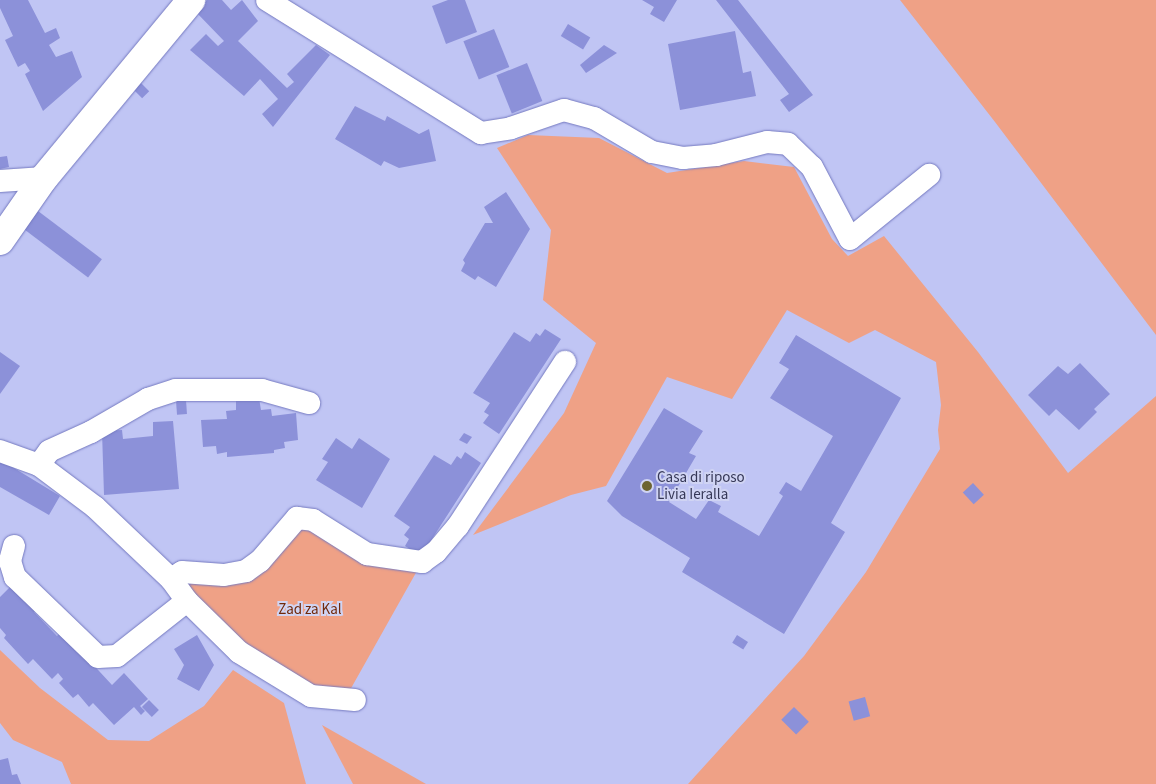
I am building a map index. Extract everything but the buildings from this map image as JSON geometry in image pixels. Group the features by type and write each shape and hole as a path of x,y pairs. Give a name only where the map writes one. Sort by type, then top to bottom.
{"street":[{"path":"0,241 44,178 191,0"},
{"path":"267,0 481,133 511,128 564,110 594,118 652,152 683,158 716,155 767,142 788,144 812,167 850,239 929,175"},
{"path":"0,181 44,178"},
{"path":"171,579 182,572 224,575 246,571 260,561 297,518 313,520 368,554 422,562 436,552 458,526 565,362"},
{"path":"39,465 49,451 91,432 148,398 176,390 262,390 309,402"},
{"path":"0,451 39,465 95,507 171,579 187,601 239,652 311,696 355,700"},
{"path":"14,546 10,561 15,577 98,657 117,656 187,601"}],"green space":[{"path":"900,0 1156,0 1156,335 995,122"},
{"path":"528,135 599,138 667,173 744,161 794,167 832,239 848,256 884,236 978,352 1068,473 1156,396 1156,784 688,784 804,656 866,572 940,449 938,430 941,405 936,362 875,330 849,343 787,310 732,399 667,377 606,486 571,495 473,535 564,413 596,343 543,300 551,230 497,148"},
{"name":"Zad za Kal","path":"297,518 422,562 345,699 239,652 171,579 224,575"},
{"path":"0,650 40,688 108,740 149,741 204,706 233,670 284,703 306,784 71,784 62,762 13,740 0,723"},
{"path":"322,725 426,784 353,784"}],"place":[{"name":"Casa di riposo Livia Ieralla","path":"647,486"}]}
